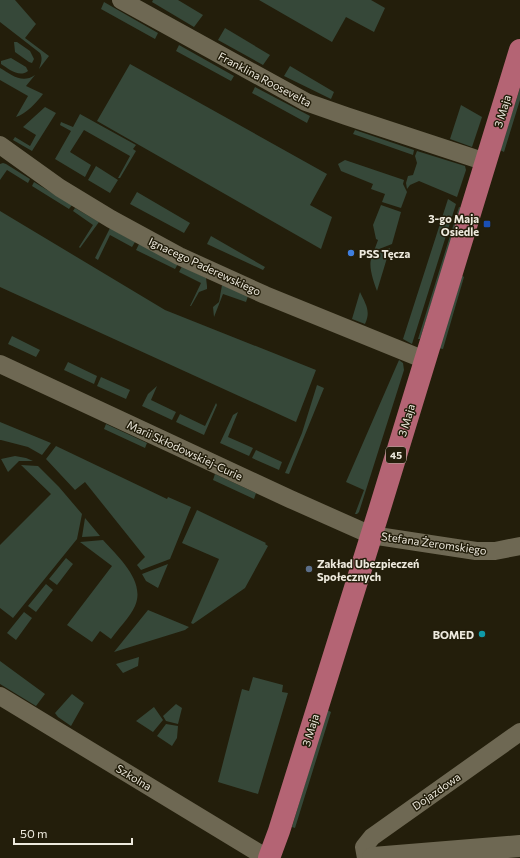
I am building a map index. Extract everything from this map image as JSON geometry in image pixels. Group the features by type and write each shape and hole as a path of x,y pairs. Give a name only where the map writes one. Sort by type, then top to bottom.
{"main road":[{"name":"3 Maja","path":"268,858 279,831 520,50"}],"street":[{"name":"Franklina Roosevelta","path":"121,0 306,102 486,162"},
{"name":"Ignacego Paderewskiego","path":"0,145 76,198 197,265 328,321 425,360"},
{"name":"Marii Skłodowskiej-Curie","path":"0,364 290,499 371,535"},
{"name":"Stefana Żeromskiego","path":"371,535 476,551 495,551 520,546"},
{"name":"Szkolna","path":"0,696 268,858"},
{"name":"Dojazdowa","path":"366,858 364,847 372,837 520,732"},
{"path":"373,858 520,846"}],"green space":[{"path":"0,0 15,0 36,24 25,38 49,56 39,69 42,59 40,53 0,22"},
{"path":"153,0 178,0 203,15 194,27 152,2"},
{"path":"259,0 371,0 385,8 374,32 346,17 332,42"},
{"path":"104,2 158,33 155,39 101,9"},
{"path":"225,28 270,55 263,65 218,40"},
{"path":"14,42 17,42 30,51 34,59 32,63 15,52"},
{"path":"179,45 234,76 231,81 176,51"},
{"path":"11,58 26,67 28,71 21,74 1,64 1,61"},
{"path":"130,64 327,174 310,205 332,217 321,249 97,121"},
{"path":"290,66 334,92 331,99 284,76"},
{"path":"0,68 21,79 30,78 35,75 26,86 43,94 27,111 16,117 28,96 0,80"},
{"path":"255,87 310,116 307,123 252,93"},
{"path":"520,88 520,100 504,152 500,150"},
{"path":"461,105 482,117 472,147 450,139"},
{"path":"45,107 56,113 32,151 13,140 15,137 30,146 36,135 23,127"},
{"path":"80,114 136,145 133,149 136,151 120,178 118,178 130,156 84,130 70,152 91,165 85,177 55,159 71,131 60,125 61,122 73,127"},
{"path":"355,130 414,150 413,155 353,134"},
{"path":"417,151 465,166 466,170 457,197 419,181 410,185 407,189 406,183 408,176 413,175 417,163 415,156"},
{"path":"345,160 404,180 403,184 407,192 401,208 382,202 385,194 371,189 373,184 341,171 338,164"},
{"path":"3,163 30,179 28,183 7,170 0,180 0,164"},
{"path":"96,166 118,180 110,193 88,180"},
{"path":"34,182 72,205 69,209 32,186"},
{"path":"137,192 190,223 184,233 130,204"},
{"path":"448,199 456,204 412,344 403,339"},
{"path":"381,205 401,212 392,244 374,251 378,240 376,239 373,225"},
{"path":"459,207 462,208 420,339 418,339"},
{"path":"75,208 99,222 80,248 79,247 93,225 73,211"},
{"path":"0,211 165,310 316,370 296,422 0,287"},
{"path":"110,228 135,242 132,247 110,235 98,260 95,258"},
{"path":"211,236 265,267 263,270 207,244"},
{"path":"139,244 178,264 175,269 136,250"},
{"path":"390,248 377,291 370,266 372,257 380,251"},
{"path":"182,266 206,278 207,289 199,292 191,306 201,283 179,272"},
{"path":"461,275 464,277 443,349 438,348"},
{"path":"222,285 248,296 246,302 223,294 214,317 213,307 219,302"},
{"path":"360,292 368,312 365,324 352,319"},
{"path":"12,336 40,350 36,357 8,344"},
{"path":"399,360 403,363 404,370 359,512 355,514 364,490 346,482"},
{"path":"68,362 97,376 94,384 64,370"},
{"path":"101,377 130,390 126,399 97,386"},
{"path":"317,385 324,388 289,474 285,473 302,433"},
{"path":"157,386 151,400 176,412 172,420 142,406 148,394"},
{"path":"216,403 217,405 204,435 176,422 180,414 205,426"},
{"path":"238,412 228,437 253,448 249,456 220,443 233,415"},
{"path":"0,422 51,443 42,455 28,447 0,440"},
{"path":"106,424 147,443 145,448 104,429"},
{"path":"56,446 167,499 168,497 191,507 170,559 141,570 137,565 145,557 85,482 75,490 46,459"},
{"path":"256,450 282,462 279,470 252,458"},
{"path":"15,456 33,461 19,461 8,472 1,459"},
{"path":"21,465 38,466 59,487 82,514 77,539 13,618 0,608 0,545 51,494"},
{"path":"215,474 256,493 254,499 213,480"},
{"path":"197,510 266,543 265,544 268,546 245,588 193,624 191,623 219,559 182,543"},
{"path":"85,518 100,536 82,537"},
{"path":"103,540 129,570 137,588 137,597 133,610 111,639 100,631 92,642 67,625 112,566 80,542"},
{"path":"66,558 73,564 57,585 49,579"},
{"path":"168,564 158,588 146,581 142,574"},
{"path":"46,584 53,590 36,612 28,606"},
{"path":"148,610 189,627 185,630 114,652"},
{"path":"24,612 32,618 16,640 7,633"},
{"path":"139,657 138,666 123,673 116,664"},
{"path":"0,661 45,694 36,706 0,684"},
{"path":"253,677 283,685 282,692 288,693 258,794 218,782 242,689 249,691"},
{"path":"72,694 84,703 71,726 58,717 55,713"},
{"path":"176,704 182,708 178,724 166,721 163,716"},
{"path":"154,707 163,720 153,732 136,721"},
{"path":"327,710 331,712 295,828 292,827"},
{"path":"166,724 178,726 177,738 172,746 157,736"}],"place":[{"name":"3-go Maja Osiedle","path":"487,224"},
{"name":"PSS Tęcza","path":"351,253"},
{"name":"Zakład Ubezpieczeń Społecznych","path":"309,569"},
{"name":"BOMED","path":"482,634"}]}
